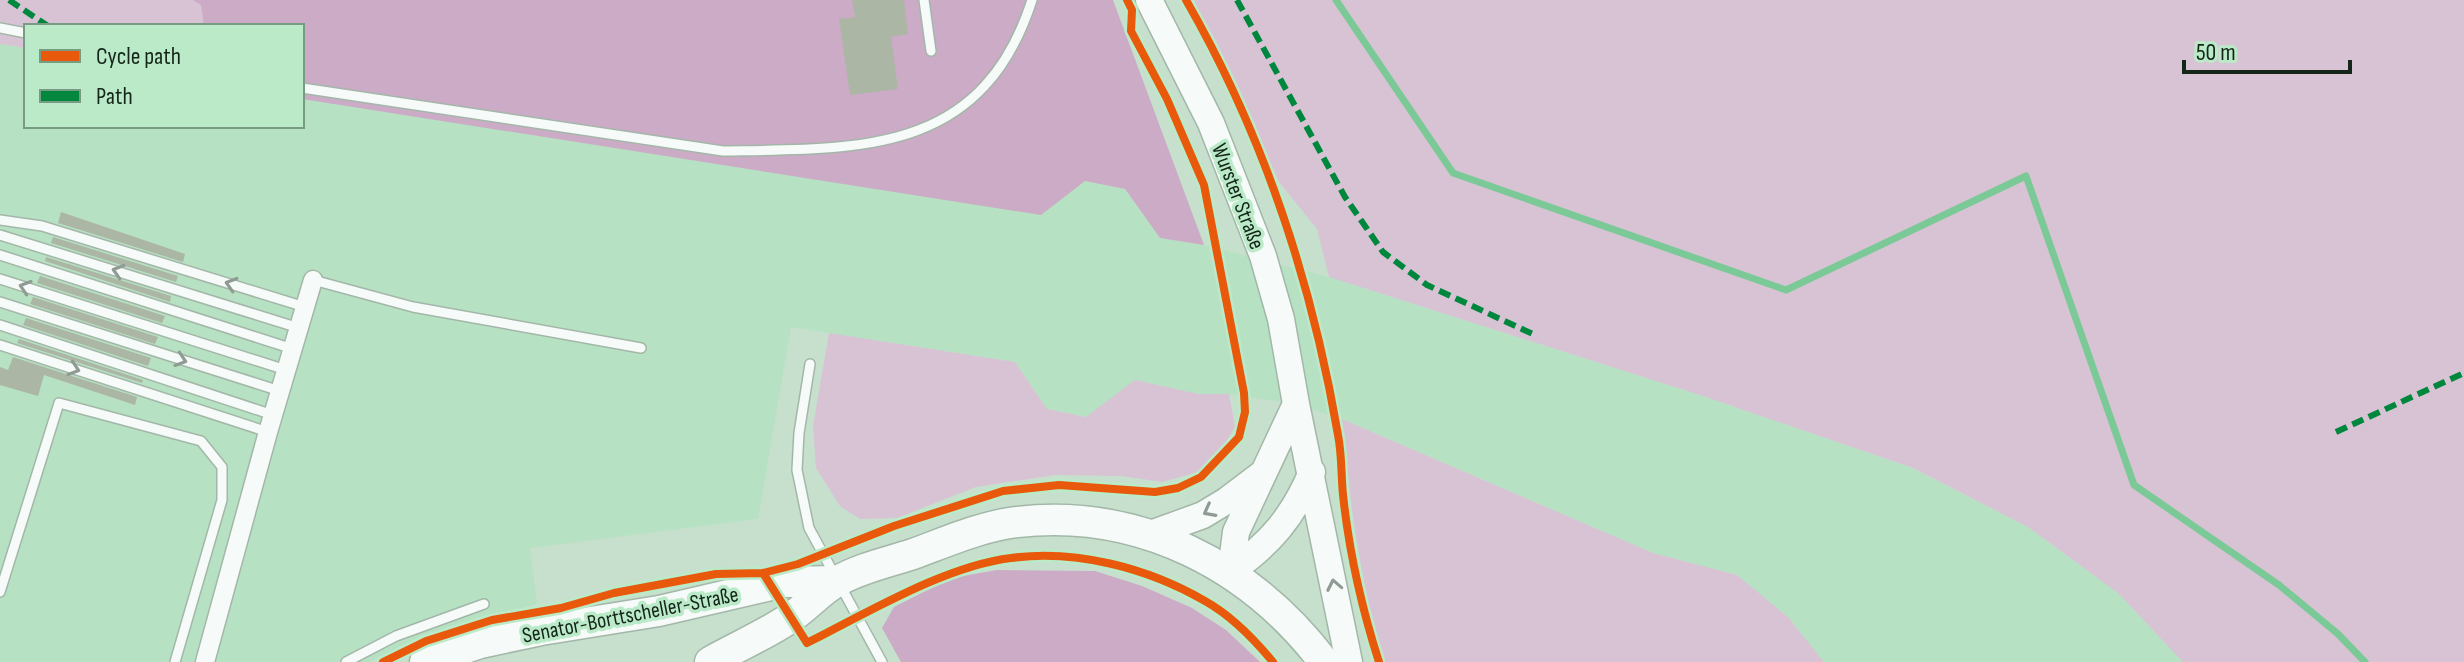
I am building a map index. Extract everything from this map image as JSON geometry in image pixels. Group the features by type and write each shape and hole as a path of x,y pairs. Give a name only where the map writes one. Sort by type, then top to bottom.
{"main road":[{"name":"Wurster Straße","path":"1149,0 1211,123 1250,218 1281,319 1349,662"},
{"path":"1231,571 1236,532 1251,506 1296,404"},
{"path":"1231,571 1260,550 1280,529 1303,493 1312,472"},
{"path":"1148,535 1203,515 1263,473"},
{"name":"Senator-Borttscheller-Straße","path":"720,660 790,618 838,581 965,535 1016,522 1058,520 1101,524 1148,535 1196,552 1231,571"},
{"path":"1231,571 1281,612 1324,662"},
{"name":"Senator-Borttscheller-Straße","path":"425,662 480,643 659,611 784,582 838,581"}],"street":[{"path":"205,662 270,423 313,280"}],"lane":[{"path":"924,0 931,51"},
{"path":"304,88 723,151 782,150 893,140 930,126 971,101 997,74 1021,34 1032,0"},
{"path":"0,28 24,33"},
{"path":"0,220 42,226 305,307"},
{"path":"0,235 299,328"},
{"path":"0,255 293,349"},
{"path":"0,279 286,370"},
{"path":"313,280 413,307 641,348"},
{"path":"0,302 280,391"},
{"path":"0,325 270,423"},
{"path":"0,345 270,423"},
{"path":"810,364 799,433 797,470 809,528 882,662"},
{"path":"0,592 59,403 201,441 222,467 222,500 175,662"},
{"path":"346,662 396,636 484,604"}],"shaded area":[{"path":"0,0 193,0 201,4 204,24 24,24 24,48 0,44"},
{"path":"193,0 1113,0 1204,245 1160,238 1125,189 1085,181 1041,215 304,99 304,24 204,24 201,5"},
{"path":"1194,0 2464,0 2464,662 2183,662 2118,593 2028,527 1913,468 1703,396 1329,277 1317,229 1279,182"},
{"path":"0,44 24,48 24,128 304,128 304,99 806,177 1085,181 1125,189 1160,238 1204,245 1329,277 1703,396 1912,468 2028,527 2118,593 2183,662 1824,662 1788,617 1737,575 1653,553 1342,419 1296,404 1229,394 1199,394 1135,380 1087,417 1047,409 1015,362 791,327 758,519 530,548 537,604 426,634 369,662 0,662"},
{"path":"829,333 1015,362 1047,409 1086,417 1135,380 1199,394 1229,394 1235,427 1220,451 1198,472 1162,482 1121,476 1055,475 976,487 897,518 860,519 840,506 816,468 813,426"},
{"path":"1342,419 1653,553 1737,575 1788,617 1824,662 1385,662 1362,572"},
{"path":"997,570 1095,571 1142,586 1192,608 1226,630 1260,662 901,662 882,628 894,607 951,578"}],"building":[{"path":"852,0 904,0 908,34 891,37 898,89 850,95 839,19 855,17"},
{"path":"61,212 185,254 183,262 58,223"},
{"path":"53,237 178,276 176,282 51,243"},
{"path":"46,257 171,296 170,302 45,261"},
{"path":"40,276 165,316 162,323 37,283"},
{"path":"33,297 158,337 155,344 30,304"},
{"path":"26,318 151,358 148,366 23,325"},
{"path":"19,339 143,380 142,383 17,343"},
{"path":"13,357 137,397 135,405 44,375 38,396 0,385 0,367 8,370"}],"waterway":[{"path":"1336,0 1453,173 1786,290 2026,176 2134,485 2279,585 2338,634 2365,662"}],"marked path":[{"path":"9,0 45,24"},
{"path":"1237,0 1345,197 1383,252 1427,285 1537,336"},
{"path":"2336,432 2464,373"}],"cycle path":[{"path":"383,662 426,641 492,620 716,574 763,573 798,564 894,526 1003,491 1059,485 1155,492 1178,488 1201,477 1239,437 1245,412 1244,393 1204,185 1167,99 1131,31 1132,10 1127,0"},
{"path":"1186,0 1239,103 1299,265 1327,378 1339,442 1353,558 1379,662"},
{"path":"763,573 807,643 907,592 960,570 1011,558 1061,556 1086,559 1160,579 1205,601 1242,628 1273,662"}]}
